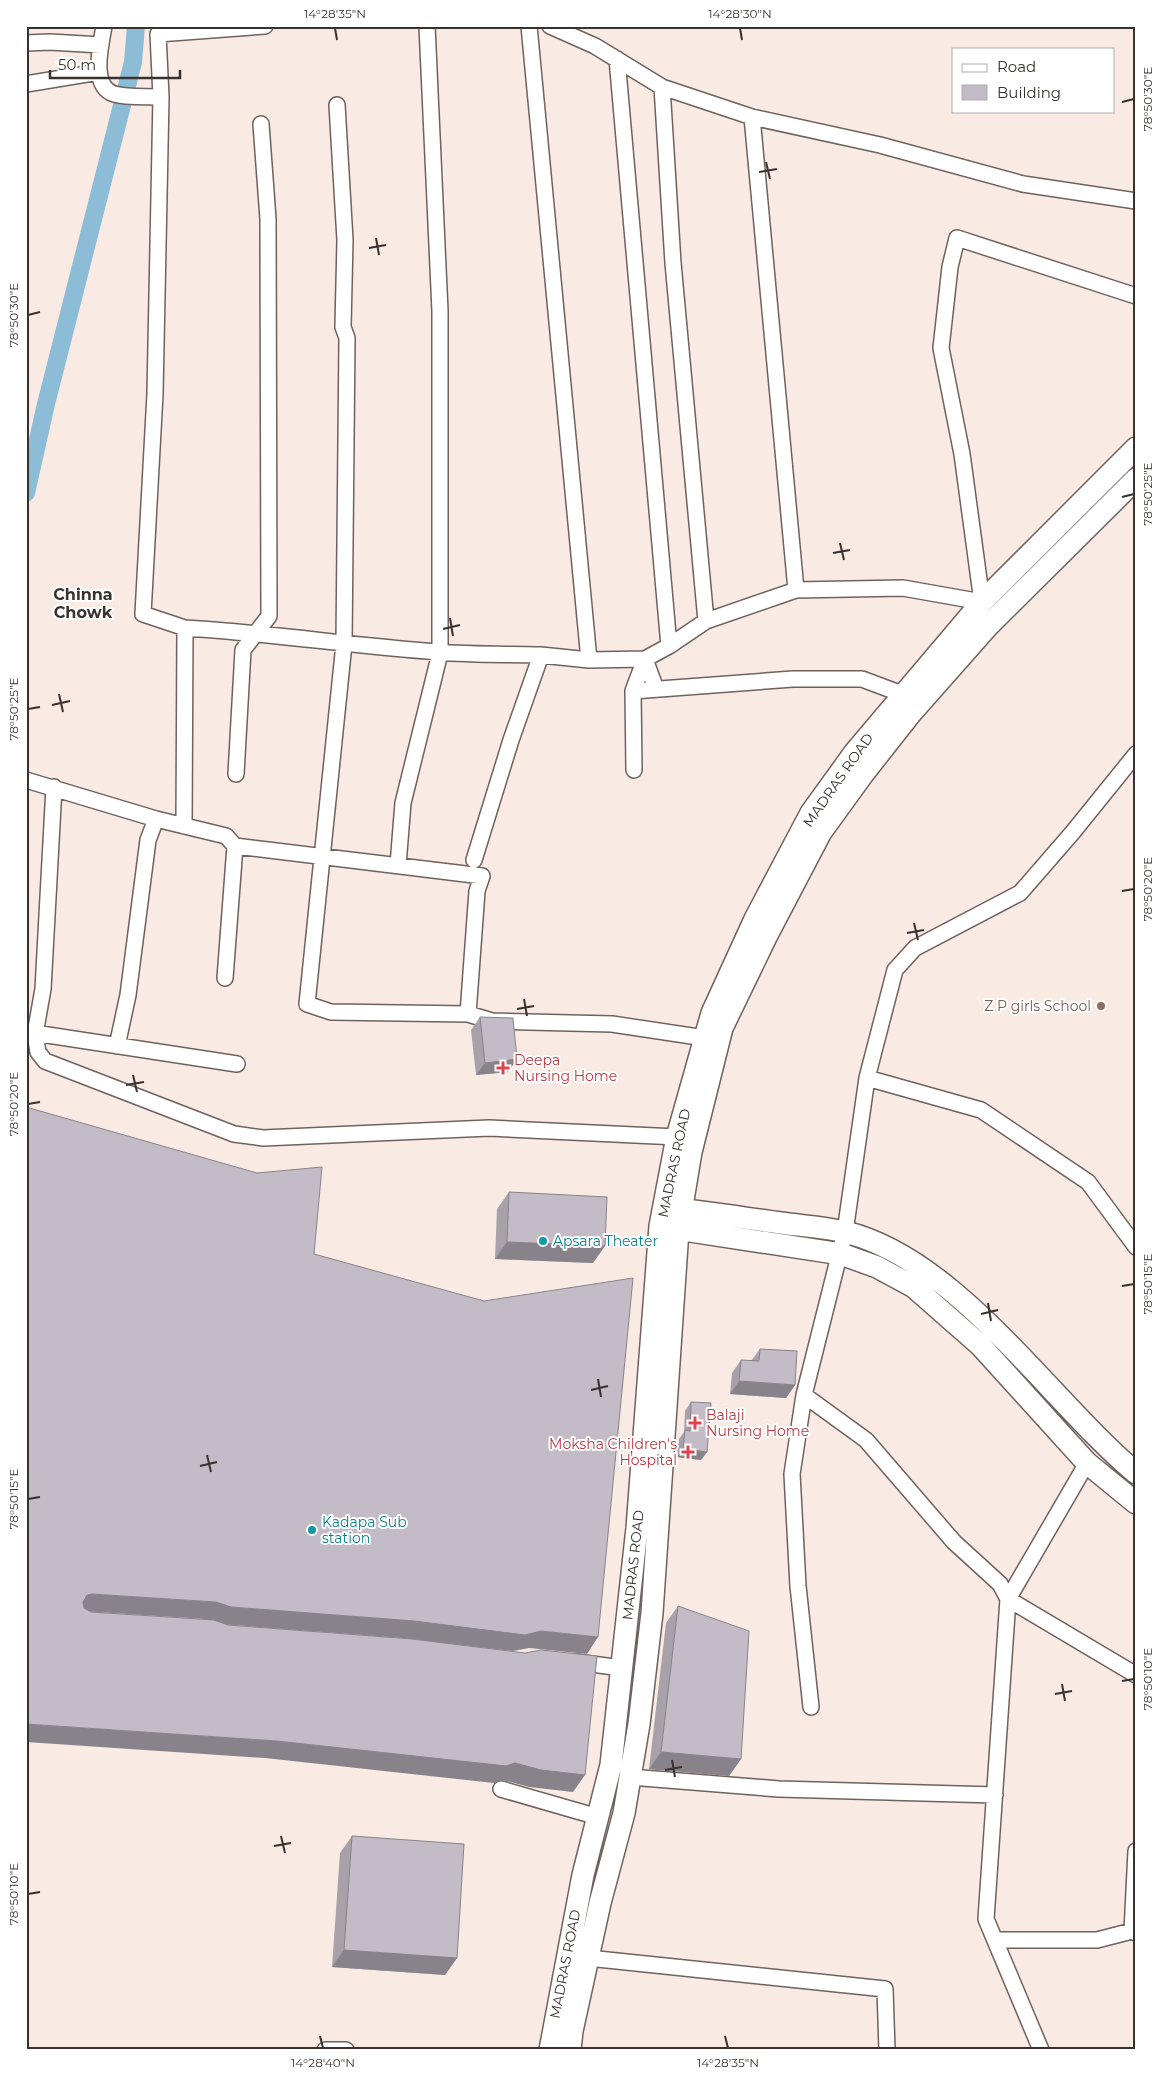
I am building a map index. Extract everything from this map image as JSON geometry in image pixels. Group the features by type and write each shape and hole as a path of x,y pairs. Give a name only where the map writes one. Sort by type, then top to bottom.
{"main road":[{"name":"MADRAS ROAD","path":"550,2050 583,1875 611,1765 671,1218 677,1136 712,1013 755,919 811,814 855,752 906,704 982,602 1136,448"},
{"path":"570,2050 572,2032 600,1903 624,1813 639,1724 652,1613 671,1218 722,1028 766,937 821,832 863,774 906,704 987,627 1136,479"},
{"path":"671,1218 845,1232 903,1257 940,1279 998,1335 1109,1450 1136,1473"},
{"path":"671,1218 841,1254 877,1267 914,1287 948,1314 980,1345 1087,1463 1136,1503"}],"street":[{"path":"104,26 99,72 107,89 117,94 161,97"},
{"path":"265,26 158,34 161,97 155,394 143,614 185,628 256,632 344,644 440,652 541,655 589,660 645,659 669,646 706,621 796,590 903,588 982,602 962,454 941,348 950,267 957,238 1136,296"},
{"path":"398,865 403,803 440,652 440,311 427,26"},
{"path":"529,26 589,660"},
{"path":"550,26 595,46 662,87 752,117 880,145 1024,184 1136,201"},
{"path":"26,43 50,42 101,45"},
{"path":"617,60 669,646"},
{"path":"26,84 99,72"},
{"path":"662,87 673,263 706,621"},
{"path":"337,105 345,240 343,326 347,338 344,644 324,856 307,1004 331,1012 468,1014 492,1020 612,1024 705,1038"},
{"path":"752,117 796,590"},
{"path":"236,774 242,650 269,616 268,219 261,124"},
{"path":"184,826 185,628"},
{"path":"474,860 511,740 541,655"},
{"path":"645,659 656,689"},
{"path":"634,770 633,691 645,659"},
{"path":"633,691 793,679 862,679 906,704"},
{"path":"811,1707 798,1586 792,1474 804,1395 841,1254 867,1078 895,970 915,948 1020,893 1073,832 1136,754"},
{"path":"26,780 156,819 226,836 235,846 482,876 477,891 468,1014"},
{"path":"54,787 43,989 31,1033 38,1052 45,1061 234,1134 263,1138 489,1128 677,1136"},
{"path":"116,1046 128,995 148,840 156,819"},
{"path":"225,978 235,846"},
{"path":"31,1033 237,1064"},
{"path":"867,1078 981,1110 1088,1182 1136,1247"},
{"path":"804,1395 866,1440 954,1542 1000,1584 1008,1599 1136,1674"},
{"path":"1041,2050 986,1919 1008,1599 1087,1463"},
{"path":"566,1661 622,1668"},
{"path":"630,1777 780,1789 995,1795"},
{"path":"501,1789 598,1817"},
{"path":"995,1940 1097,1940 1134,1932 1136,1851"},
{"path":"588,1958 885,1988 887,2050"},
{"path":"325,2050 346,2050"}],"building":[{"path":"480,1017 513,1018 517,1059 485,1063"},
{"name":"Kadapa Sub station","path":"26,1107 257,1173 322,1167 314,1254 484,1301 633,1278 598,1637 541,1631 525,1635 414,1621 231,1607 216,1602 92,1594 87,1595 83,1602 84,1608 91,1612 214,1620 228,1625 412,1639 525,1653 541,1650 597,1656 585,1775 541,1770 515,1763 506,1766 277,1741 26,1724"},
{"path":"509,1192 607,1197 605,1246 507,1242"},
{"path":"760,1349 797,1351 795,1385 739,1381 741,1360 759,1361"},
{"path":"691,1402 711,1403 707,1452 683,1449 685,1430 690,1431"},
{"path":"678,1606 749,1631 741,1759 661,1752"},
{"path":"352,1836 464,1844 457,1958 344,1950"}],"waterway":[{"path":"26,493 46,404 133,62 136,26"}],"place":[{"name":"Z P girls School","path":"1101,1006"},
{"name":"Deepa Nursing Home","path":"503,1068"},
{"name":"Apsara Theater","path":"543,1241"},
{"name":"Balaji Nursing Home","path":"695,1423"},
{"name":"Moksha Children's Hospital","path":"688,1452"},
{"name":"Kadapa Sub station","path":"312,1530"}],"district":[{"name":"Chinna Chowk","path":"83,603"}]}
